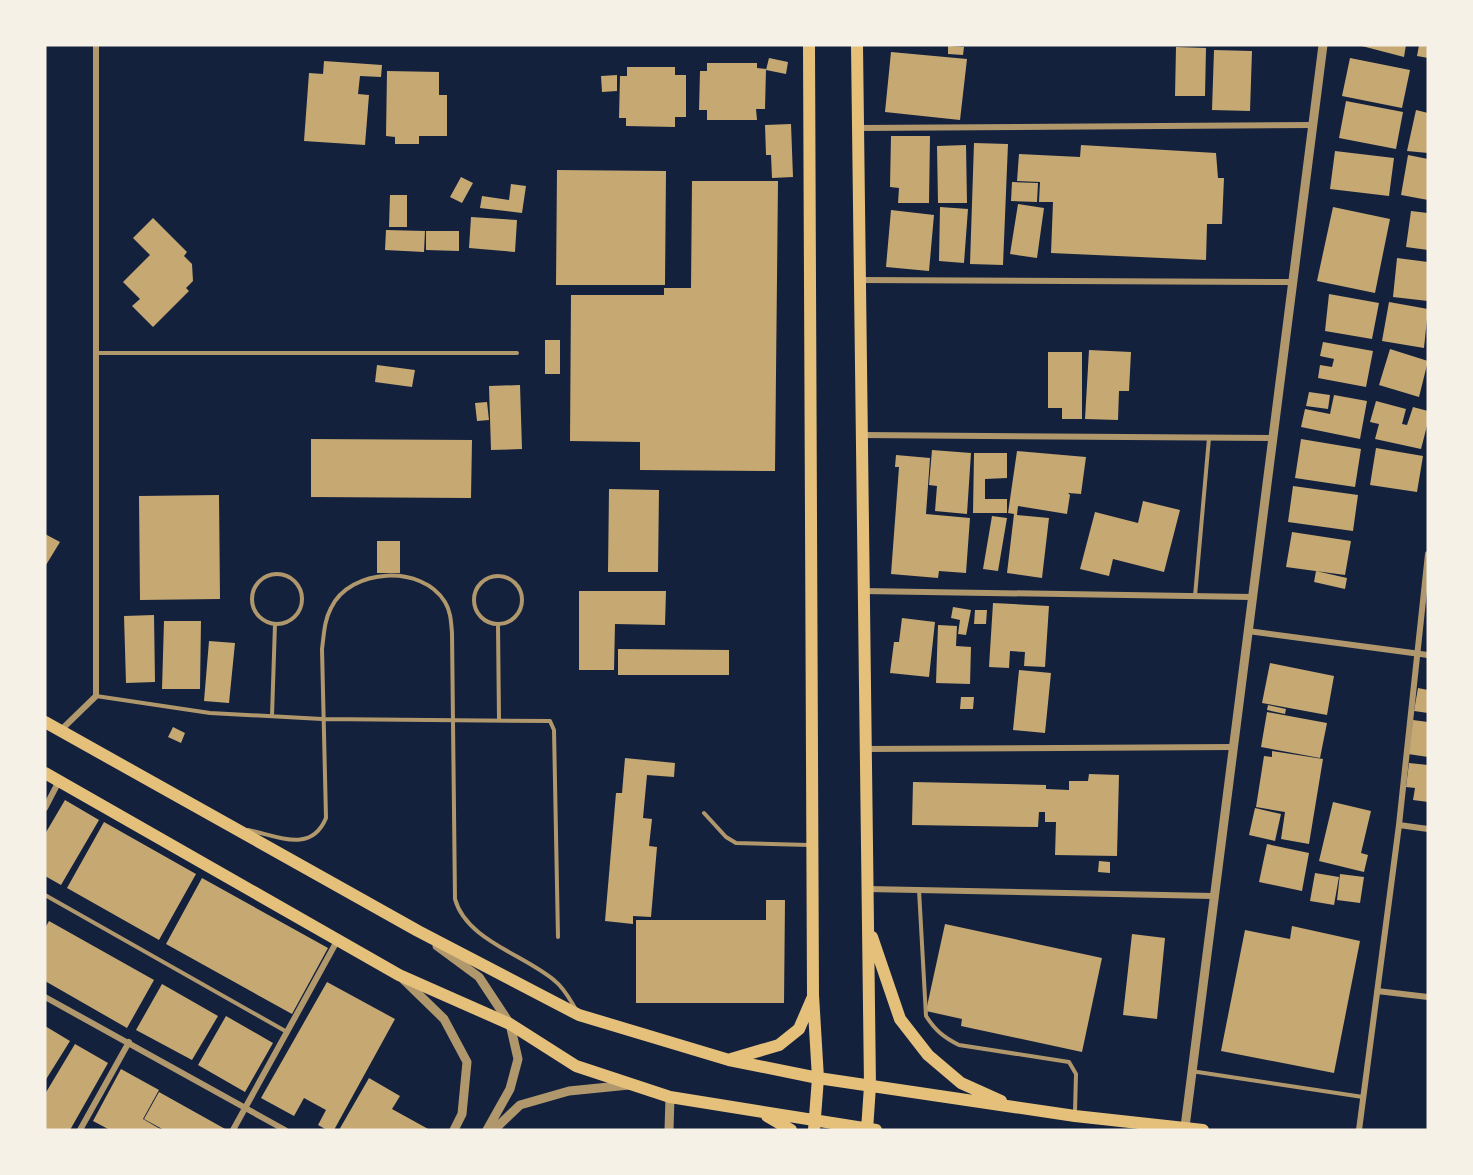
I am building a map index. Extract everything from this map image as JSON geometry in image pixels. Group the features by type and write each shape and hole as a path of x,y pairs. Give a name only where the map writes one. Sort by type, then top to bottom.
{"main road":[{"path":"809,45 813,995 818,1078 814,1125"},
{"path":"45,773 337,941 399,975 510,1024 576,1066 670,1097 758,1110 814,1125 870,1130 857,45"},
{"path":"45,722 418,931 579,1015 729,1060 818,1078 1075,1116 1203,1130"},
{"path":"868,920 881,969 900,1020 928,1055 961,1083 1016,1108"},
{"path":"729,1060 780,1045 799,1029 813,995"},
{"path":"758,1110 791,1130"}],"street":[{"path":"61,731 96,696 98,353 96,45"},
{"path":"1185,1127 1323,45"},
{"path":"857,128 1313,125"},
{"path":"859,280 1293,282"},
{"path":"861,435 1272,438"},
{"path":"1359,1130 1399,825 1428,554"},
{"path":"863,591 1252,597"},
{"path":"1248,631 1428,655"},
{"path":"865,749 1233,747"},
{"path":"45,808 59,781"},
{"path":"1399,825 1428,829"},
{"path":"867,889 1213,896"},
{"path":"418,931 479,977 510,1024 518,1059 510,1089 487,1130"},
{"path":"233,1130 337,941"},
{"path":"399,975 444,1019 467,1062 462,1114 454,1130"},
{"path":"1377,991 1428,997"},
{"path":"45,997 285,1130"},
{"path":"80,1130 129,1042"},
{"path":"494,1130 520,1105 569,1091 629,1085"},
{"path":"669,1130 670,1097"}],"lane":[{"path":"98,353 517,353"},
{"path":"1195,596 1209,438"},
{"path":"282,574 295,581 299,587 302,602 300,609 290,620 275,624 256,614 251,599 252,592 260,579 267,575 282,574"},
{"path":"494,576 510,578 516,583 522,598 522,606 513,620 498,625 490,624 477,614 473,598 480,584 494,576"},
{"path":"229,826 298,840 311,838 320,832 326,818 322,649 324,625 331,607 352,585 377,577 422,581 444,601 450,613 455,899 458,910 473,929 555,981 579,1015"},
{"path":"272,716 275,624"},
{"path":"498,625 499,720"},
{"path":"96,696 210,713 322,719 550,722 554,730 558,937"},
{"path":"704,813 726,837 736,843 813,845"},
{"path":"919,890 926,1016 934,1029 942,1037 959,1045 1070,1062 1076,1074 1075,1116"},
{"path":"45,895 288,1032"},
{"path":"1191,1071 1364,1097"}],"building":[{"path":"1358,45 1406,45 1404,57"},
{"path":"1419,45 1428,45 1428,58 1417,56"},
{"path":"948,46 964,47 963,55 948,54"},
{"path":"1176,47 1206,48 1205,96 1175,96"},
{"path":"1214,50 1252,51 1250,111 1212,110"},
{"path":"891,52 967,59 960,120 885,112"},
{"path":"769,58 788,62 786,74 766,70"},
{"path":"1350,58 1410,70 1402,108 1342,96"},
{"path":"324,61 382,65 381,77 360,76 358,94 369,95 365,145 304,141 309,73 323,74"},
{"path":"707,63 757,63 757,68 766,69 765,109 756,109 757,120 707,120 707,110 699,110 700,71 707,71"},
{"path":"627,67 675,67 675,75 686,75 686,117 675,117 675,127 626,126 626,118 619,118 620,76 627,76"},
{"path":"387,71 439,72 439,95 447,95 447,136 419,136 419,144 395,144 395,137 386,136"},
{"path":"617,75 617,91 602,92 601,76"},
{"path":"1346,101 1403,112 1396,149 1339,138"},
{"path":"1416,110 1428,113 1428,153 1407,151"},
{"path":"791,124 793,177 772,178 771,155 766,155 765,125"},
{"path":"891,136 930,136 929,203 898,203 899,188 890,187"},
{"path":"974,143 1008,144 1003,265 970,264"},
{"path":"966,145 967,203 938,203 937,146"},
{"path":"1081,145 1216,153 1218,178 1224,178 1222,224 1207,224 1206,260 1051,253 1053,202 1039,202 1040,182 1017,181 1019,154 1080,157"},
{"path":"1335,151 1394,158 1389,196 1330,189"},
{"path":"1408,155 1428,159 1428,200 1401,195"},
{"path":"557,170 666,171 665,285 556,285"},
{"path":"461,177 473,183 462,203 450,197"},
{"path":"692,181 778,181 775,471 640,470 640,442 570,441 571,295 664,295 664,288 691,288"},
{"path":"1012,182 1038,183 1037,202 1011,201"},
{"path":"511,184 526,186 522,213 480,208 482,196 509,200"},
{"path":"390,195 407,195 407,227 389,227"},
{"path":"1018,204 1044,208 1037,258 1010,254"},
{"path":"940,207 968,209 964,263 939,261"},
{"path":"1333,207 1390,219 1375,293 1317,281"},
{"path":"891,210 934,215 929,271 886,267"},
{"path":"1411,211 1428,213 1428,250 1406,247"},
{"path":"471,217 517,220 515,252 469,248"},
{"path":"153,218 187,252 184,256 192,264 193,281 186,288 189,291 153,327 132,306 140,299 123,282 150,255 133,238"},
{"path":"386,230 425,231 424,252 385,250"},
{"path":"426,231 459,231 459,251 426,250"},
{"path":"1397,258 1428,262 1428,301 1393,297"},
{"path":"1329,294 1379,303 1372,339 1325,331"},
{"path":"1389,302 1428,309 1424,348 1382,341"},
{"path":"545,340 560,340 560,374 545,374"},
{"path":"1323,342 1373,351 1366,387 1318,378 1320,365 1332,367 1334,359 1320,356"},
{"path":"1390,349 1428,361 1419,397 1379,385"},
{"path":"1089,350 1131,352 1129,391 1119,391 1118,420 1085,419"},
{"path":"1048,352 1082,352 1082,419 1062,419 1062,408 1048,408"},
{"path":"377,365 415,370 412,387 375,382"},
{"path":"520,385 522,449 491,450 489,386"},
{"path":"1309,392 1330,395 1328,409 1306,406"},
{"path":"1334,395 1367,401 1360,439 1301,427 1305,409 1330,414"},
{"path":"1376,401 1406,409 1402,424 1407,425 1413,407 1428,411 1428,422 1421,449 1375,439 1379,424 1370,422"},
{"path":"487,402 489,420 477,421 475,403"},
{"path":"311,439 472,440 471,498 311,497"},
{"path":"1301,439 1361,449 1355,487 1295,478"},
{"path":"1376,448 1423,456 1417,492 1370,485"},
{"path":"932,450 971,453 967,514 935,511 937,486 929,485"},
{"path":"1017,451 1086,457 1081,494 1068,493 1070,495 1067,514 1018,506 1017,515 1049,518 1042,578 1007,573 1014,514 1008,513"},
{"path":"974,453 1007,453 1007,478 985,479 985,499 1007,499 1007,513 973,513"},
{"path":"896,455 930,458 926,514 970,518 966,573 939,571 938,578 891,574 899,467 895,467"},
{"path":"1293,486 1358,495 1353,531 1288,522"},
{"path":"609,489 659,490 658,572 608,572"},
{"path":"219,495 220,599 140,600 139,496"},
{"path":"1143,501 1180,510 1164,572 1113,559 1109,576 1080,569 1095,512 1138,523"},
{"path":"992,516 1007,518 998,571 983,569"},
{"path":"1292,532 1351,541 1345,575 1286,567"},
{"path":"45,534 60,542 46,565 45,564"},
{"path":"377,541 400,541 400,573 377,573"},
{"path":"1316,571 1347,578 1345,589 1314,582"},
{"path":"579,591 666,591 665,625 615,624 614,670 579,670"},
{"path":"993,603 1049,606 1045,667 1024,666 1025,652 1010,651 1009,668 989,667"},
{"path":"953,607 971,610 966,635 958,634 960,620 951,618"},
{"path":"975,610 987,610 986,624 974,624"},
{"path":"154,615 155,682 126,683 124,616"},
{"path":"902,618 935,622 929,677 890,673 894,642 899,642"},
{"path":"164,621 201,621 200,689 162,689"},
{"path":"938,625 957,626 956,646 971,647 970,684 936,683"},
{"path":"209,641 235,643 229,703 204,701"},
{"path":"618,649 729,650 729,675 618,675"},
{"path":"1270,663 1334,676 1327,715 1262,703"},
{"path":"1019,670 1051,673 1045,733 1013,730"},
{"path":"1418,688 1428,690 1428,713 1414,711"},
{"path":"961,697 974,697 973,709 960,709"},
{"path":"1268,705 1286,709 1285,714 1267,710"},
{"path":"1267,712 1327,723 1320,758 1261,747"},
{"path":"1413,720 1428,722 1428,757 1408,754"},
{"path":"173,727 185,733 181,743 168,737"},
{"path":"1272,751 1323,759 1309,844 1281,839 1285,812 1256,807 1264,756 1272,757"},
{"path":"625,758 675,763 674,777 647,775 643,818 652,819 649,846 657,847 651,917 633,916 633,924 605,921 616,793 622,793"},
{"path":"1409,763 1428,765 1428,802 1413,800 1415,788 1406,787"},
{"path":"1089,774 1119,775 1117,856 1055,855 1056,822 1045,822 1045,812 1039,812 1038,827 912,825 913,782 1046,785 1046,789 1069,790 1069,781 1088,781"},
{"path":"65,800 99,820 61,885 45,876 45,834"},
{"path":"1333,802 1371,811 1361,853 1368,855 1364,872 1319,861"},
{"path":"1255,808 1281,814 1275,841 1249,835"},
{"path":"104,822 196,874 159,940 67,888"},
{"path":"1267,844 1309,853 1302,891 1259,882"},
{"path":"1099,861 1110,862 1110,873 1098,872"},
{"path":"1315,873 1339,877 1334,905 1310,901"},
{"path":"1340,874 1364,877 1360,903 1337,900"},
{"path":"202,878 328,948 292,1014 166,944"},
{"path":"766,900 785,900 784,1003 636,1003 636,920 766,920"},
{"path":"49,921 154,980 127,1028 45,981 45,928"},
{"path":"945,924 1102,958 1082,1052 961,1026 962,1019 926,1011"},
{"path":"1292,926 1360,941 1334,1073 1221,1051 1245,930 1290,939"},
{"path":"1132,934 1165,938 1157,1019 1123,1015"},
{"path":"327,982 395,1019 334,1130 327,1130 318,1125 326,1110 304,1098 294,1116 261,1098"},
{"path":"162,984 218,1016 192,1060 136,1030"},
{"path":"226,1016 273,1043 245,1092 198,1065"},
{"path":"45,1026 70,1041 45,1081"},
{"path":"75,1044 108,1063 70,1130 45,1130 45,1094"},
{"path":"121,1069 159,1090 143,1119 162,1130 110,1130 93,1121"},
{"path":"369,1078 400,1096 392,1109 430,1130 339,1130"},
{"path":"159,1092 227,1130 164,1130 144,1119"}]}
